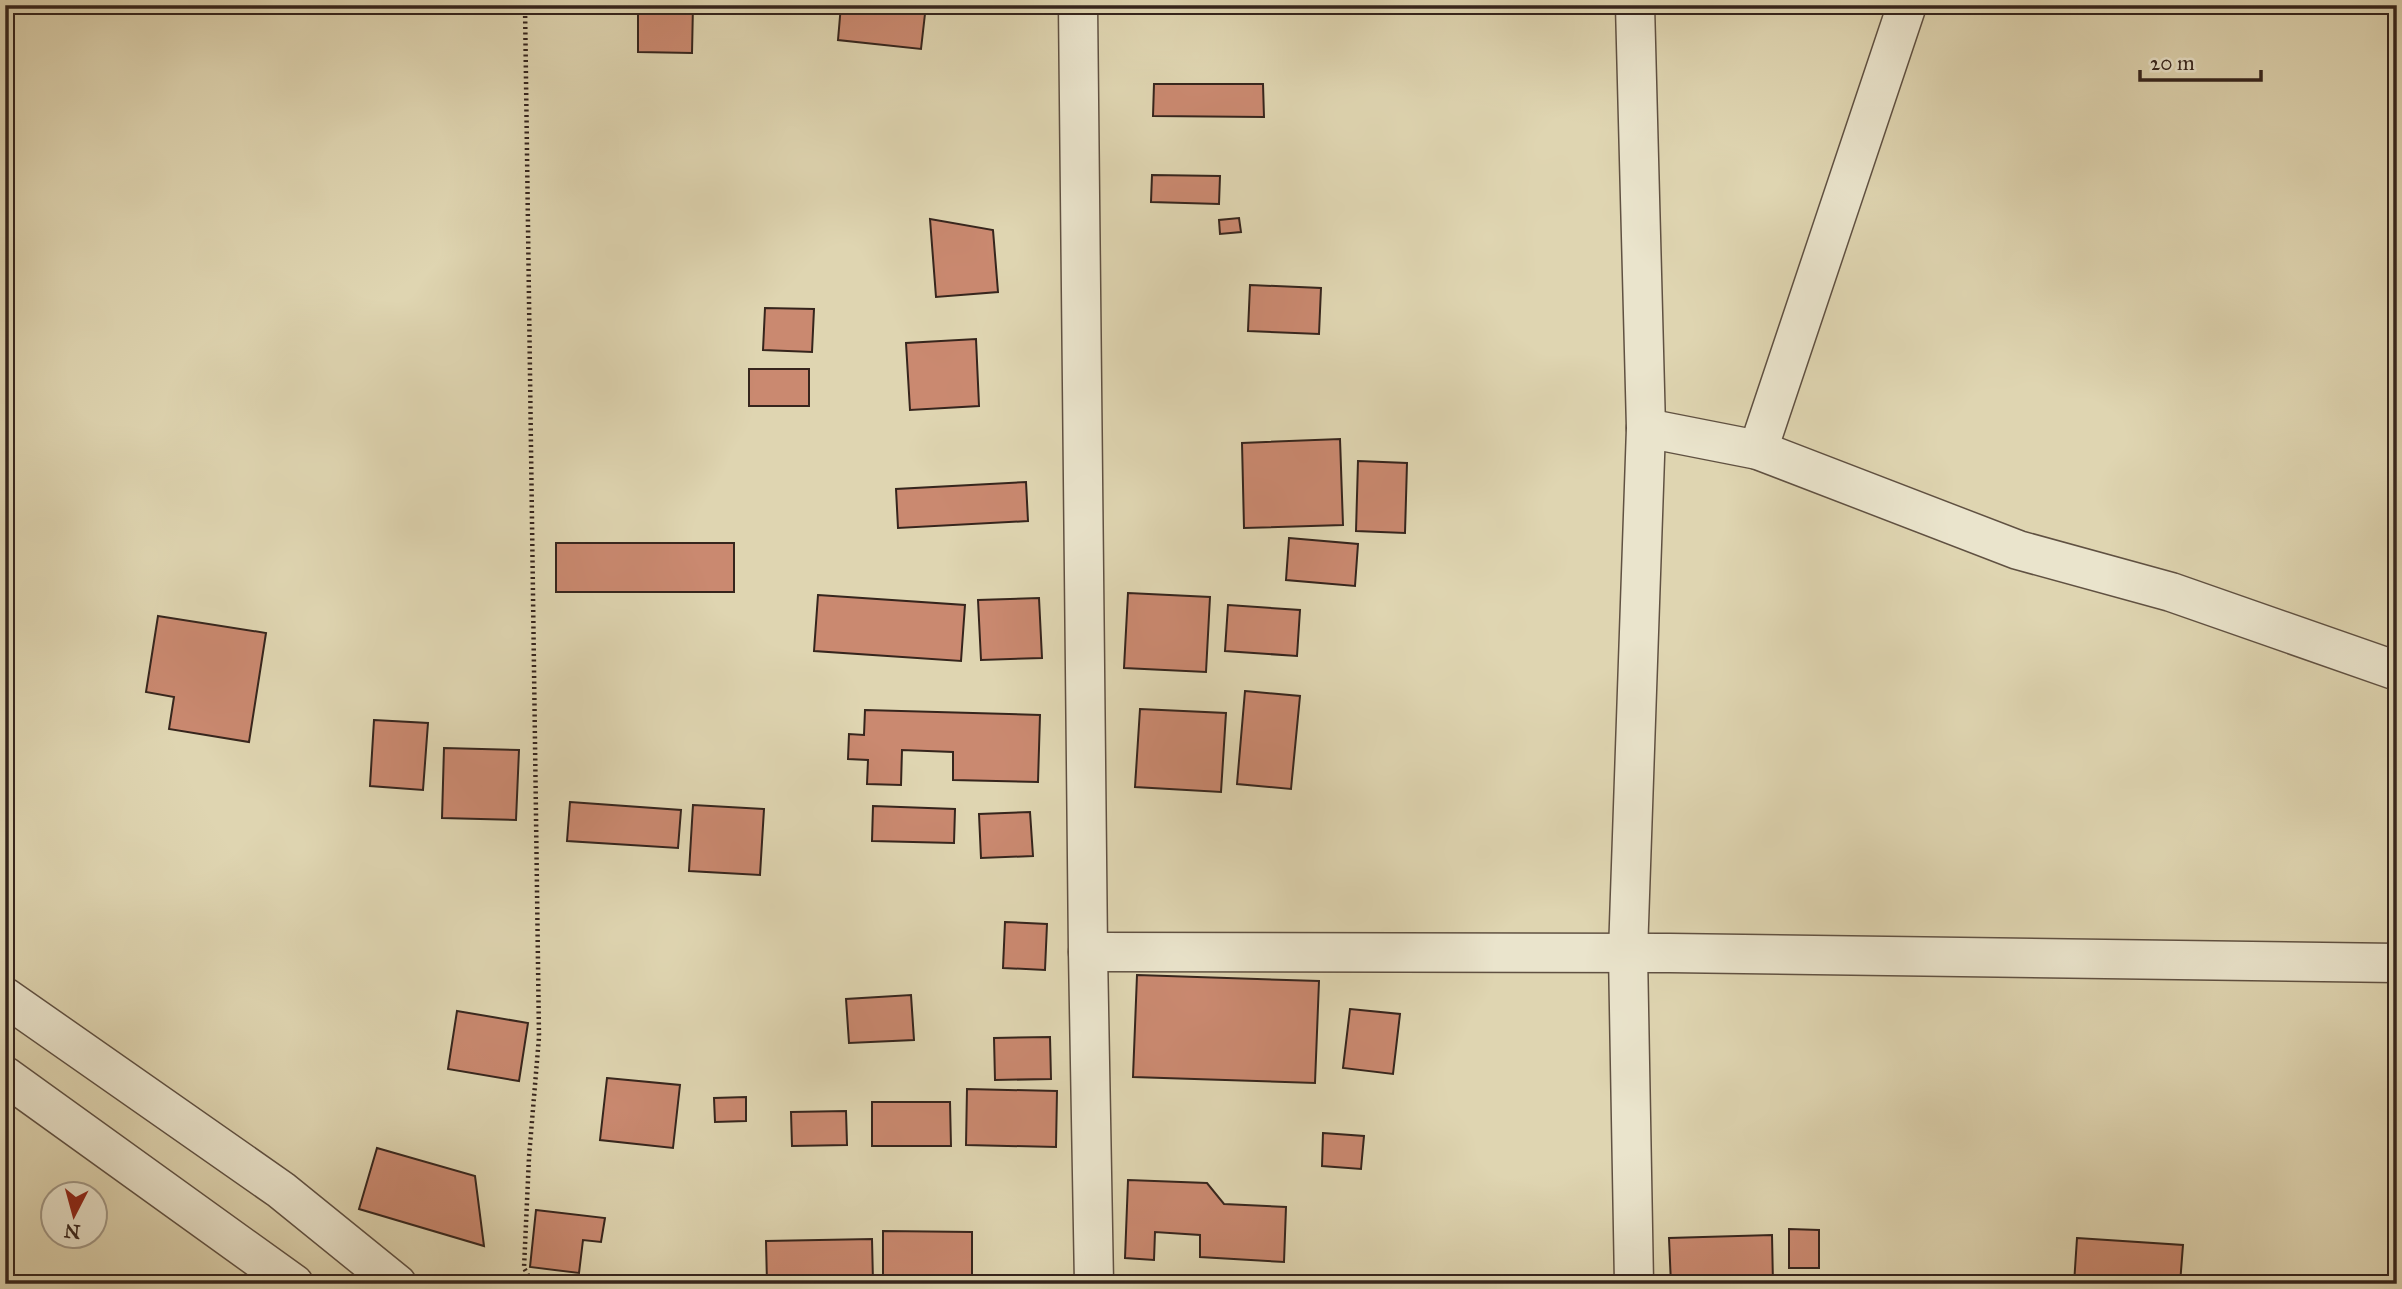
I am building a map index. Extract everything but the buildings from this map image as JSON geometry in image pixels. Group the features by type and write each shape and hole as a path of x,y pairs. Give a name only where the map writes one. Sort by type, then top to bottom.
{"street":[{"path":"1078,5 1094,1284"},
{"path":"1634,1284 1628,953 1646,428 1635,5"},
{"path":"1758,450 1907,5"},
{"path":"1646,428 1758,450 2018,550 2171,592 2397,671"},
{"path":"1088,952 1628,953 2397,963"},
{"path":"5,996 281,1190 397,1284"},
{"path":"5,1076 294,1284"}],"path":[{"path":"525,5 539,1037 524,1268 533,1284"}]}
